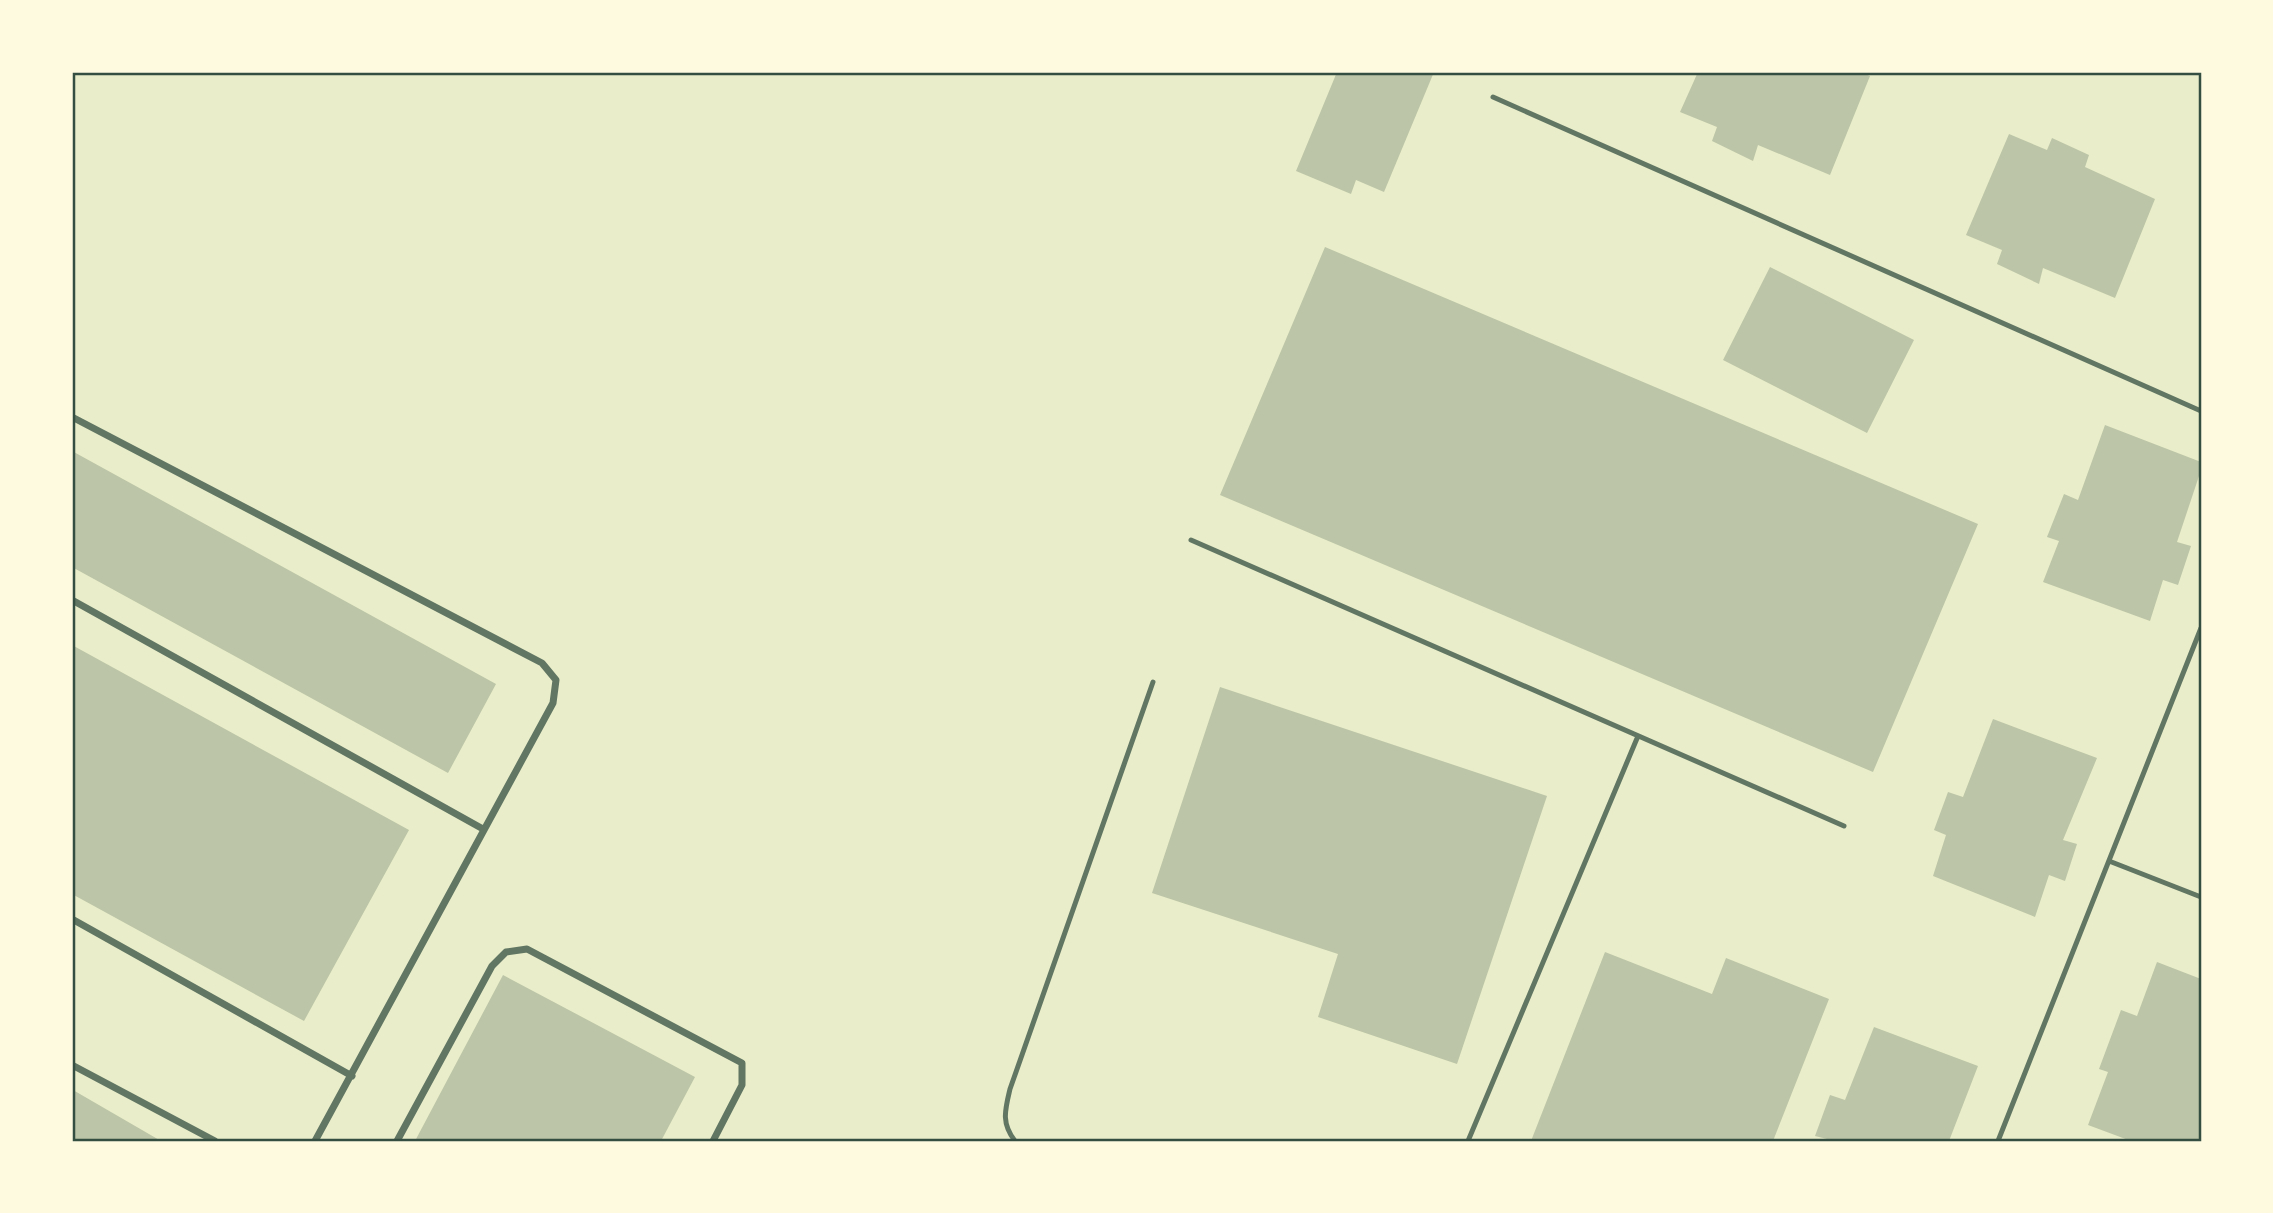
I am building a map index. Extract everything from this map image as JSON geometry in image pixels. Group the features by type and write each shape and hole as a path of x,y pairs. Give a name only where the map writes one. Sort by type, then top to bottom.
{"street":[{"path":"72,417 542,663 556,680 553,703 315,1141"},
{"path":"72,600 483,829"},
{"path":"72,919 352,1076"},
{"path":"397,1141 492,966 506,952 527,949 742,1063 741,1085 713,1141"},
{"path":"72,1065 215,1141"}],"lane":[{"path":"1493,97 2201,411"},
{"path":"1191,540 1844,826"},
{"path":"1998,1141 2201,628"},
{"path":"1015,1141 1006,1130 1005,1110 1010,1088 1153,682"},
{"path":"1468,1141 1638,736"},
{"path":"2109,862 2201,897"}],"building":[{"path":"1337,72 1434,72 1384,192 1356,180 1351,194 1296,171"},
{"path":"1698,72 1860,72 1870,76 1830,175 1758,145 1753,161 1712,141 1717,127 1680,112"},
{"path":"2009,134 2047,150 2052,138 2089,155 2085,167 2155,199 2115,298 2043,268 2039,284 1997,264 2002,250 1966,235"},
{"path":"1325,247 1978,524 1873,772 1220,495"},
{"path":"1770,267 1914,340 1867,433 1723,360"},
{"path":"2105,425 2201,462 2201,470 2177,542 2191,546 2178,585 2163,580 2150,621 2043,582 2059,541 2047,537 2064,494 2078,500"},
{"path":"72,451 496,684 448,773 72,567"},
{"path":"72,645 409,830 304,1021 72,894"},
{"path":"1220,687 1547,796 1457,1064 1318,1017 1338,954 1152,893"},
{"path":"1993,719 2097,758 2063,840 2077,844 2065,881 2049,875 2035,917 1933,876 1946,835 1934,830 1948,792 1963,797"},
{"path":"1605,952 1712,994 1726,958 1829,999 1773,1141 1531,1141"},
{"path":"2157,962 2201,979 2201,1141 2131,1141 2088,1125 2108,1072 2099,1069 2121,1010 2137,1016"},
{"path":"503,975 695,1077 661,1141 415,1141"},
{"path":"1874,1027 1978,1066 1949,1141 1827,1141 1815,1136 1830,1095 1845,1100"},
{"path":"73,1090 161,1141 72,1141"}]}
